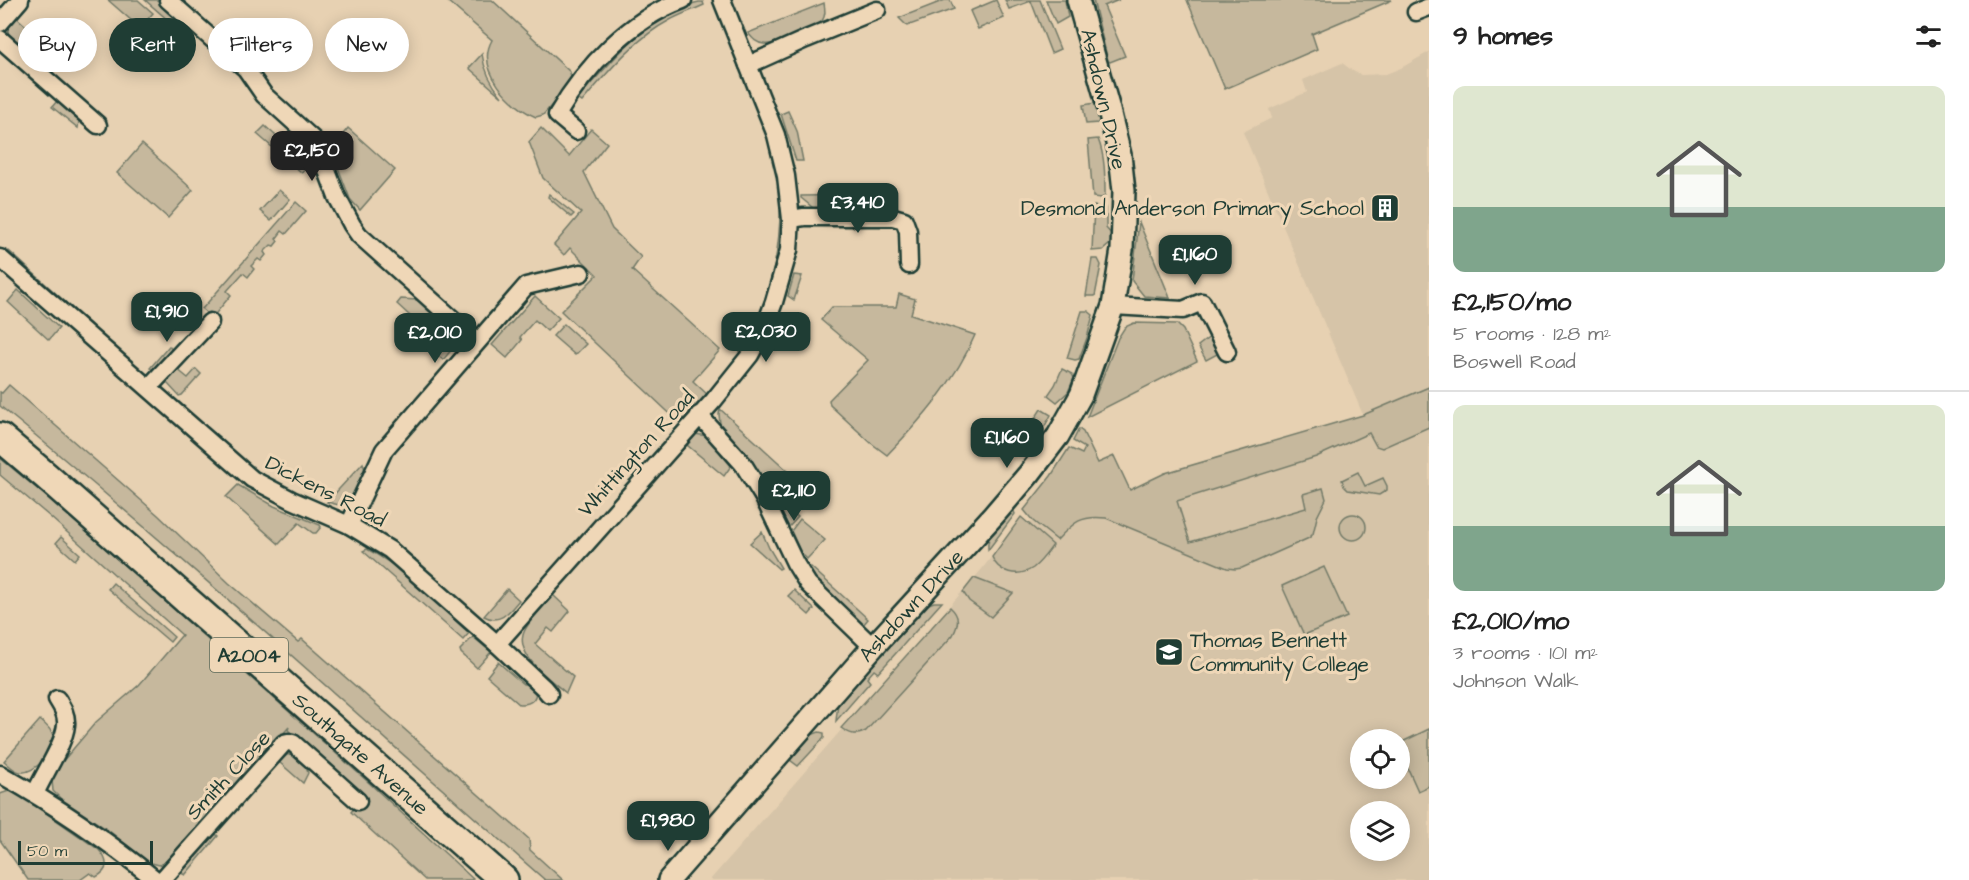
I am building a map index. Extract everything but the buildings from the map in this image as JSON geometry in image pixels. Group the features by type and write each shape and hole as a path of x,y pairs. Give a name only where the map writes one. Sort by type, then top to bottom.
{"main road":[{"name":"Southgate Avenue","path":"0,437 504,880"}],"street":[{"path":"0,23 20,0"},
{"path":"168,0 246,69 264,95 316,142 337,197 359,235 477,341"},
{"path":"576,131 557,116 568,96 609,48 628,31 651,14 683,0"},
{"name":"Whittington Road","path":"497,644 714,400 750,355 764,329 783,275 789,250 791,219 786,177 776,135 722,0"},
{"name":"Ashdown Drive","path":"669,880 873,646 1029,474 1058,435 1082,395 1113,306 1122,250 1124,191 1120,155 1078,0"},
{"path":"748,65 877,10"},
{"path":"0,39 98,125"},
{"path":"791,219 893,217 904,220 908,231 909,265"},
{"name":"Dickens Road","path":"0,258 252,479 292,500 350,525 390,550 497,644 549,694"},
{"path":"350,525 384,450 526,286 581,273"},
{"path":"1113,306 1183,310 1202,302 1227,352"},
{"path":"149,387 210,321"},
{"path":"699,415 742,464 764,498 795,563 808,584 873,646"},
{"path":"34,794 64,733 65,714 57,699"},
{"name":"Smith Close","path":"162,880 278,750 288,742 293,743 358,801"},
{"path":"0,774 128,857 156,880"}],"shaded area":[{"path":"108,0 138,0 153,13 149,18 129,18"},
{"path":"145,0 158,0 173,14 172,18 166,18"},
{"path":"446,0 492,0 570,72 572,82 543,115 536,117 526,112 498,86 488,63 488,51 492,40"},
{"path":"950,0 954,9 907,26 899,18"},
{"path":"996,0 1004,18 978,29 970,11"},
{"path":"1005,0 1040,0 1060,49 1051,53 1031,1 1009,9"},
{"path":"1046,0 1065,0 1068,17 1056,24"},
{"path":"1093,0 1119,0 1104,6 1125,56 1108,61"},
{"path":"1187,0 1392,0 1312,34 1317,49 1225,89"},
{"path":"703,2 704,5 670,20 633,46 582,102 577,99 617,55 647,28 680,8"},
{"path":"824,3 825,15 822,21 794,36 764,44 757,42 748,33"},
{"path":"15,16 18,19 18,48 8,34 11,21"},
{"name":"Thomas Bennett Community College","path":"1429,52 1429,880 710,880 982,569 1011,532 1033,521 1135,488 1165,473 1363,415 1243,132 1272,118 1269,109 1307,92 1303,80 1342,63 1361,75 1386,74"},
{"path":"482,54 489,77 502,97 469,68"},
{"path":"57,101 79,121 78,128 52,107"},
{"path":"1095,103 1100,113 1098,123 1086,124 1083,105"},
{"path":"788,111 797,131 803,161 796,161 781,114"},
{"path":"265,126 306,163 302,173 257,134"},
{"path":"348,128 395,170 360,210 350,199 333,154 334,145"},
{"path":"541,128 569,156 591,129 607,143 584,172 612,229 641,257 632,270 720,350 693,381 710,397 683,426 561,311 597,275 570,248 564,255 554,245 581,213 543,178 529,142"},
{"path":"1098,139 1105,173 1105,195 1102,198 1093,197 1088,140"},
{"path":"142,144 193,190 168,218 117,173"},
{"path":"279,190 290,199 271,221 260,211"},
{"path":"549,194 574,214 571,217 548,197"},
{"path":"866,195 868,197 863,210 817,211 801,198 801,196"},
{"path":"296,202 306,211 286,234 282,231 274,246 271,245 264,252 266,255 261,261 258,259 251,266 254,269 248,277 243,273 227,291 231,295 212,318 202,309"},
{"path":"780,202 784,206 782,250 769,301 747,347 744,345 761,311 772,276 778,240"},
{"path":"1094,206 1106,208 1106,228 1112,235 1111,243 1103,250 1092,251"},
{"path":"1139,222 1170,298 1144,296 1132,281"},
{"path":"9,251 90,324 86,325 6,254"},
{"path":"1092,259 1098,259 1101,265 1095,296 1086,296"},
{"path":"794,275 802,276 794,300 788,296"},
{"path":"18,290 59,328 49,340 8,302"},
{"path":"899,294 915,299 911,314 975,335 958,368 937,399 887,455 830,405 829,400 868,360 821,320 832,307 896,307"},
{"path":"535,296 559,318 547,331 535,320 520,337 522,340 507,358 492,345"},
{"path":"401,299 417,300 454,335 453,348 443,360 436,354 440,350 432,343 435,339 397,304"},
{"path":"1082,311 1088,311 1093,315 1079,359 1075,360 1067,358"},
{"path":"1134,323 1177,324 1183,330 1197,361 1087,417 1118,338 1125,327"},
{"path":"564,324 586,344 575,355 553,336"},
{"path":"1211,336 1221,352 1206,360 1198,346"},
{"path":"169,346 173,351 153,370 150,368"},
{"path":"177,369 188,378 196,369 201,374 179,396 167,383 170,374"},
{"path":"1062,369 1072,374 1074,378 1068,392 1057,402 1048,395"},
{"path":"9,385 158,515 229,583 298,642 302,639 529,839 530,850 563,880 545,880 206,581 0,406 0,392 2,393"},
{"path":"1429,387 1429,427 1382,448 1376,446 1369,433 1316,457 1177,501 1190,542 1306,508 1303,494 1323,488 1326,499 1317,517 1313,534 1309,538 1242,568 1227,568 1106,518 1097,517 1079,521 1057,540 1033,521 1024,510 1051,476 1069,448 1082,454 1085,448 1073,441 1079,429 1083,432 1098,463 1114,456 1130,490 1165,473 1363,415"},
{"path":"720,409 788,471 770,491 748,456 720,424"},
{"path":"1041,409 1051,415 1037,440 1035,449 1022,439"},
{"path":"695,434 707,436 731,466 724,476 687,445"},
{"path":"0,458 52,501 366,780 473,879 425,880 351,812 364,796 288,730 289,727 168,862 159,865 148,862 108,830 61,799 53,791 52,780 57,768 96,722 139,685 182,635 0,475"},
{"path":"363,463 365,470 350,503 339,505 327,502"},
{"path":"1358,472 1365,486 1383,478 1387,490 1379,495 1348,490 1342,480"},
{"path":"238,485 274,506 321,527 313,533 299,523 279,544 226,497"},
{"path":"775,496 798,517 789,527 773,497"},
{"path":"1013,509 1015,514 988,550 989,538 994,527"},
{"path":"1353,514 1362,518 1366,527 1362,536 1353,540 1344,536 1340,527 1344,518"},
{"path":"1021,517 1053,545 1033,568 1015,573 999,567 992,557"},
{"path":"800,519 825,540 807,559 801,553 791,531"},
{"path":"762,532 781,568 779,569 750,543"},
{"path":"61,537 80,554 75,560 56,543"},
{"path":"367,549 395,566 469,633 463,640 363,551"},
{"path":"811,567 868,619 863,625 856,621 808,572"},
{"path":"1324,567 1347,617 1304,635 1282,586"},
{"path":"974,578 1013,593 991,617 969,601 963,592"},
{"path":"113,583 174,637 170,642 108,589"},
{"path":"507,589 519,600 515,605 499,618 484,616"},
{"path":"794,590 814,609 809,615 788,596"},
{"path":"553,595 570,611 553,632 548,628 535,644 573,677 566,693 543,674 529,658 522,641 530,622"},
{"path":"942,602 878,673 874,670 867,678 870,682 836,721 838,703 918,613 926,605"},
{"path":"950,607 958,620 953,635 866,731 854,734 841,728"},
{"path":"473,637 491,652 477,668 460,650"},
{"path":"498,662 523,684 533,684 536,693 531,702 519,704 487,676"},
{"path":"40,720 53,735 51,747 38,765 26,772 20,772 4,761"},
{"path":"1429,729 1429,786 1418,791 1410,773 1410,738"},
{"path":"819,732 824,733 824,738 798,766 790,760 806,737"},
{"path":"292,754 301,759 307,769 308,773 303,783 279,762"},
{"path":"9,791 16,792 99,850 106,861 104,871 96,877 90,873 80,880 28,880 0,840 0,794"},
{"path":"215,833 218,836 185,875 181,873"}],"place":[{"name":"Desmond Anderson Primary School","path":"1385,208"},
{"name":"Thomas Bennett Community College","path":"1169,652"}]}
